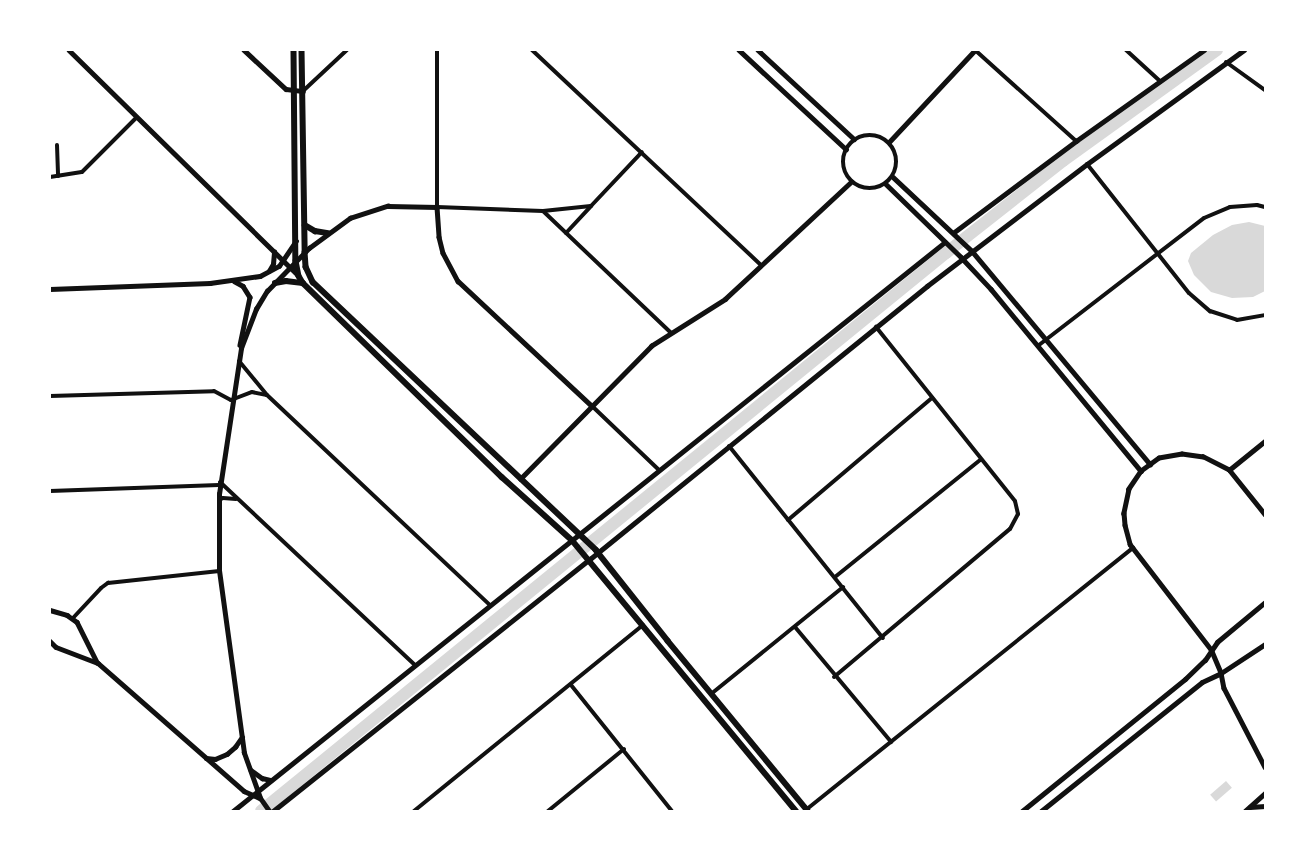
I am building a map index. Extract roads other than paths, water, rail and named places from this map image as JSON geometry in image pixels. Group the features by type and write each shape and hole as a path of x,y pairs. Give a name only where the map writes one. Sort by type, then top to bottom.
{"main road":[{"path":"294,50 296,261 299,276 303,283 502,477 589,558 796,811"},
{"path":"302,50 305,252 309,275 318,289 597,551 808,810"},
{"path":"305,225 315,232 328,233"},
{"path":"275,283 286,280 303,283"},
{"path":"1022,811 1185,679 1205,660 1211,649 1265,602"},
{"path":"1042,811 1202,682 1221,673 1265,644"},
{"path":"1040,797 1047,806"}],"street":[{"path":"69,50 136,118 299,276"},
{"path":"244,50 286,89 294,91 302,91 347,50"},
{"path":"437,50 437,207 439,237 443,253 458,281 659,470"},
{"path":"532,50 761,265"},
{"path":"739,50 846,149"},
{"path":"758,50 854,139"},
{"path":"889,142 975,50 1076,141"},
{"path":"1126,50 1161,82"},
{"path":"955,235 1076,141 1204,50"},
{"path":"231,280 244,286 250,297 241,335 219,484 219,571 242,736 248,765 261,799 270,811 729,446 971,250 1244,50"},
{"path":"1226,62 1265,90"},
{"path":"50,177 82,172 136,118"},
{"path":"872,134 889,142 897,155 896,170 893,177 886,184 868,189 851,182 843,166 846,149 854,139 872,134"},
{"path":"57,145 58,176"},
{"path":"566,233 642,152"},
{"path":"1087,164 1189,293 1210,311 1237,320 1265,315"},
{"path":"893,177 971,250 1150,464"},
{"path":"520,479 651,346 726,299 851,182"},
{"path":"886,184 962,258 1039,345 1141,471"},
{"path":"1039,345 1204,218 1239,206 1257,205 1265,207"},
{"path":"240,348 256,309 275,283 305,252 328,233 350,218 363,212 388,206 543,211 591,206"},
{"path":"543,211 672,332"},
{"path":"50,289 231,280 266,274 283,261 296,240"},
{"path":"233,811 946,243"},
{"path":"266,274 273,264 274,252"},
{"path":"834,677 883,638 1010,529 1015,522 1018,507 876,327"},
{"path":"239,358 266,395 490,605"},
{"path":"50,396 214,391 231,400 252,392 266,395"},
{"path":"788,520 932,398"},
{"path":"1229,470 1265,440"},
{"path":"729,446 883,638"},
{"path":"1265,515 1229,470 1204,457 1192,454 1165,457 1150,464 1141,471 1129,489 1125,501 1125,525 1133,548 1211,649 1221,673 1224,688 1265,767"},
{"path":"835,577 980,460"},
{"path":"50,492 219,484 415,665"},
{"path":"219,500 223,498 236,499"},
{"path":"808,810 1133,548"},
{"path":"73,618 108,583 219,571"},
{"path":"712,694 843,587"},
{"path":"50,610 73,618 98,663"},
{"path":"414,811 643,625"},
{"path":"794,628 891,742"},
{"path":"50,643 98,663 206,758 252,796 261,799"},
{"path":"571,684 672,811"},
{"path":"206,758 214,759 227,754 242,736"},
{"path":"548,811 624,750"},
{"path":"248,765 257,776 271,780"},
{"path":"1245,811 1265,792"},
{"path":"1250,807 1265,806"}],"waterway":[{"path":"261,811 946,253 1063,161 1217,50"}]}
